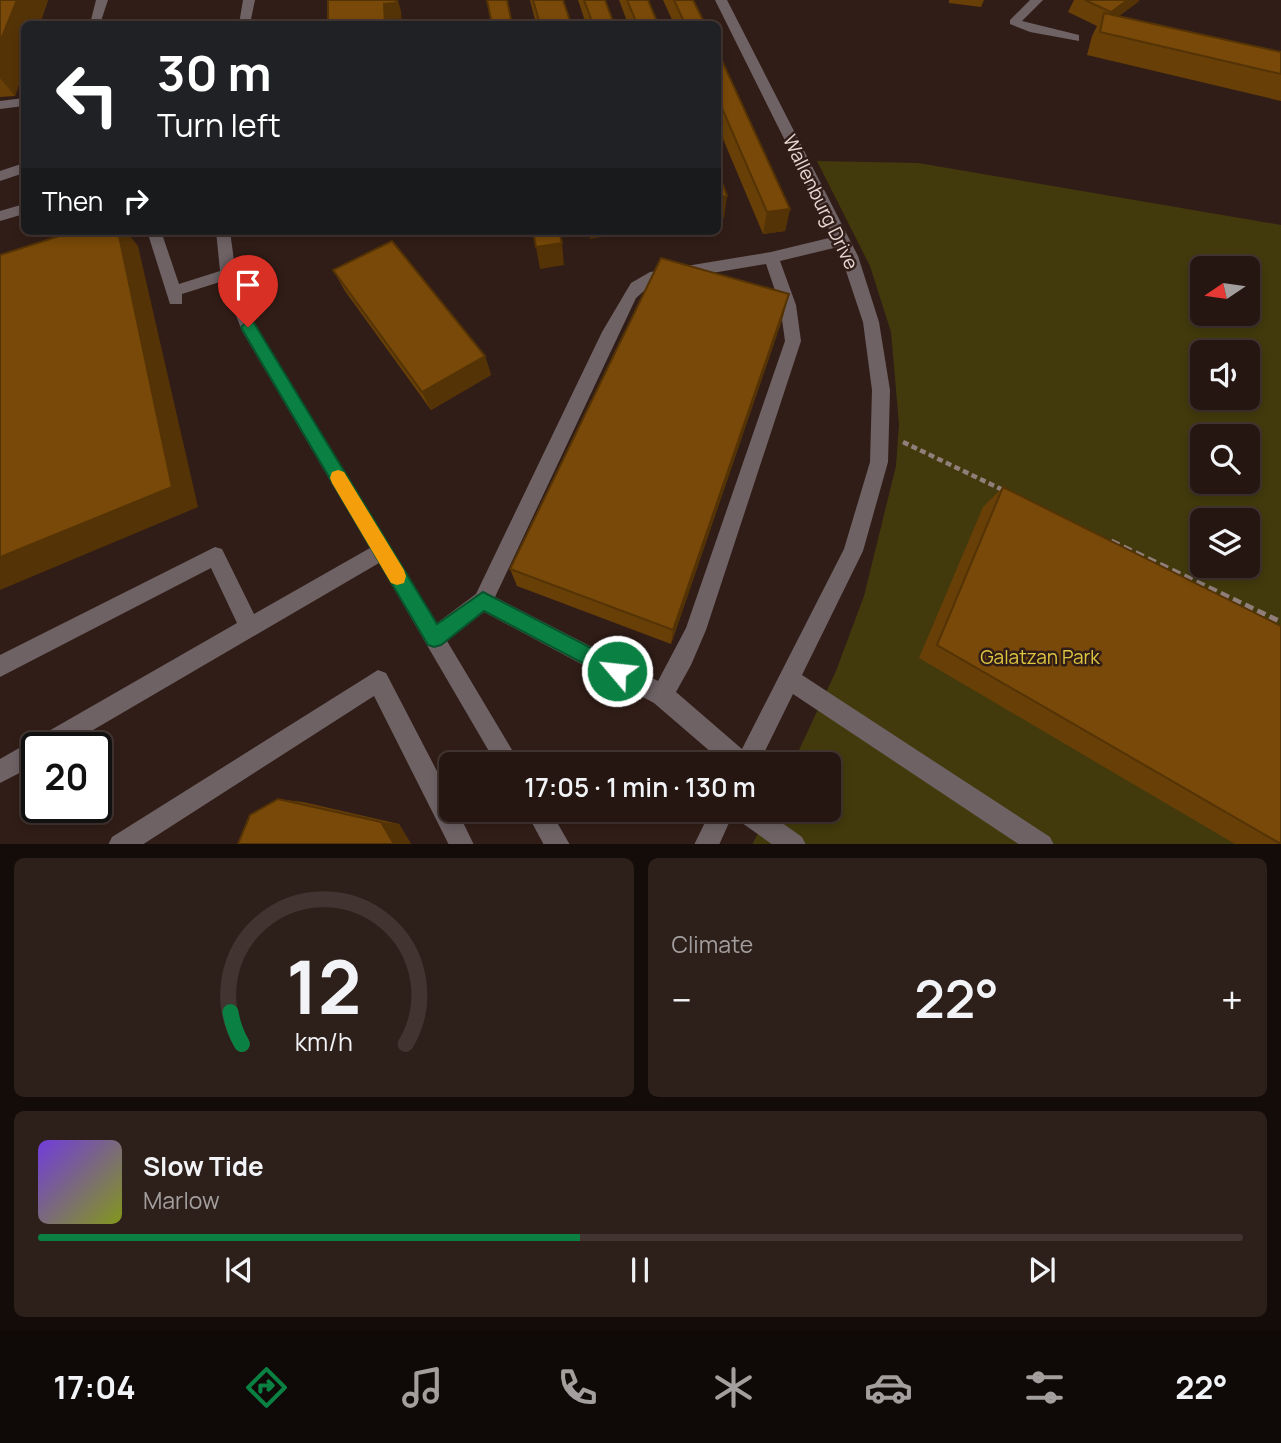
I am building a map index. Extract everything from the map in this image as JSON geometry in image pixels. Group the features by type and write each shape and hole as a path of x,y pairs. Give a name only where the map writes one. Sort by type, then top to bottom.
{"street":[{"path":"95,21 102,0"},
{"path":"246,21 249,0"},
{"name":"Wallenburg Drive","path":"722,0 850,256 871,322 881,390 879,462 853,551 752,752"},
{"path":"1037,0 1014,22 1030,29 1075,38"},
{"path":"0,105 21,102"},
{"path":"0,176 21,170"},
{"path":"0,216 21,210"},
{"path":"155,235 175,295 228,274"},
{"path":"223,235 228,274 248,327 500,752"},
{"path":"434,638 483,601 610,332 633,290 642,281 771,258 843,240"},
{"path":"662,695 684,658 696,630 793,341 788,306 771,258"},
{"path":"69,732 382,551"},
{"path":"0,666 215,556 250,627"},
{"path":"483,601 662,695 730,752"},
{"path":"789,679 1040,844"},
{"path":"122,844 378,681 439,787"},
{"path":"0,772 21,760"},
{"path":"454,822 462,844"},
{"path":"544,822 557,844"},
{"path":"706,844 717,822"},
{"path":"760,822 793,844"}],"path":[{"path":"880,431 1018,497"},
{"path":"1105,538 1281,622"}],"green space":[{"name":"Galatzan Park","path":"817,161 918,163 1281,225 1281,844 753,844 764,822 841,822 841,752 798,752 836,671 864,596 896,466 899,424 891,332 870,266"}],"building":[{"path":"0,0 17,0 0,42"},
{"path":"328,0 396,0 396,3 384,4 385,21 328,21"},
{"path":"487,0 507,0 511,21 491,21"},
{"path":"533,0 563,0 570,21 539,21"},
{"path":"584,0 605,0 613,21 592,21"},
{"path":"627,0 648,0 657,21 636,21"},
{"path":"674,0 693,0 704,21 684,21"},
{"path":"1085,0 1128,0 1111,12"},
{"path":"1104,13 1281,52 1281,74 1100,32"},
{"path":"721,59 790,209 767,212 721,106"},
{"path":"721,180 727,196 721,197"},
{"path":"62,235 119,235 172,487 0,557 0,255"},
{"path":"534,235 560,235 562,243 536,247"},
{"path":"392,241 485,356 422,392 333,270"},
{"path":"661,258 789,294 673,630 510,569"},
{"path":"1003,487 1281,626 1281,844 937,645"},
{"path":"278,799 381,822 394,844 238,844 250,815"}],"slow traffic":[{"path":"338,478 397,576"}],"route":[{"path":"248,327 434,638 483,601 617,671"}]}
